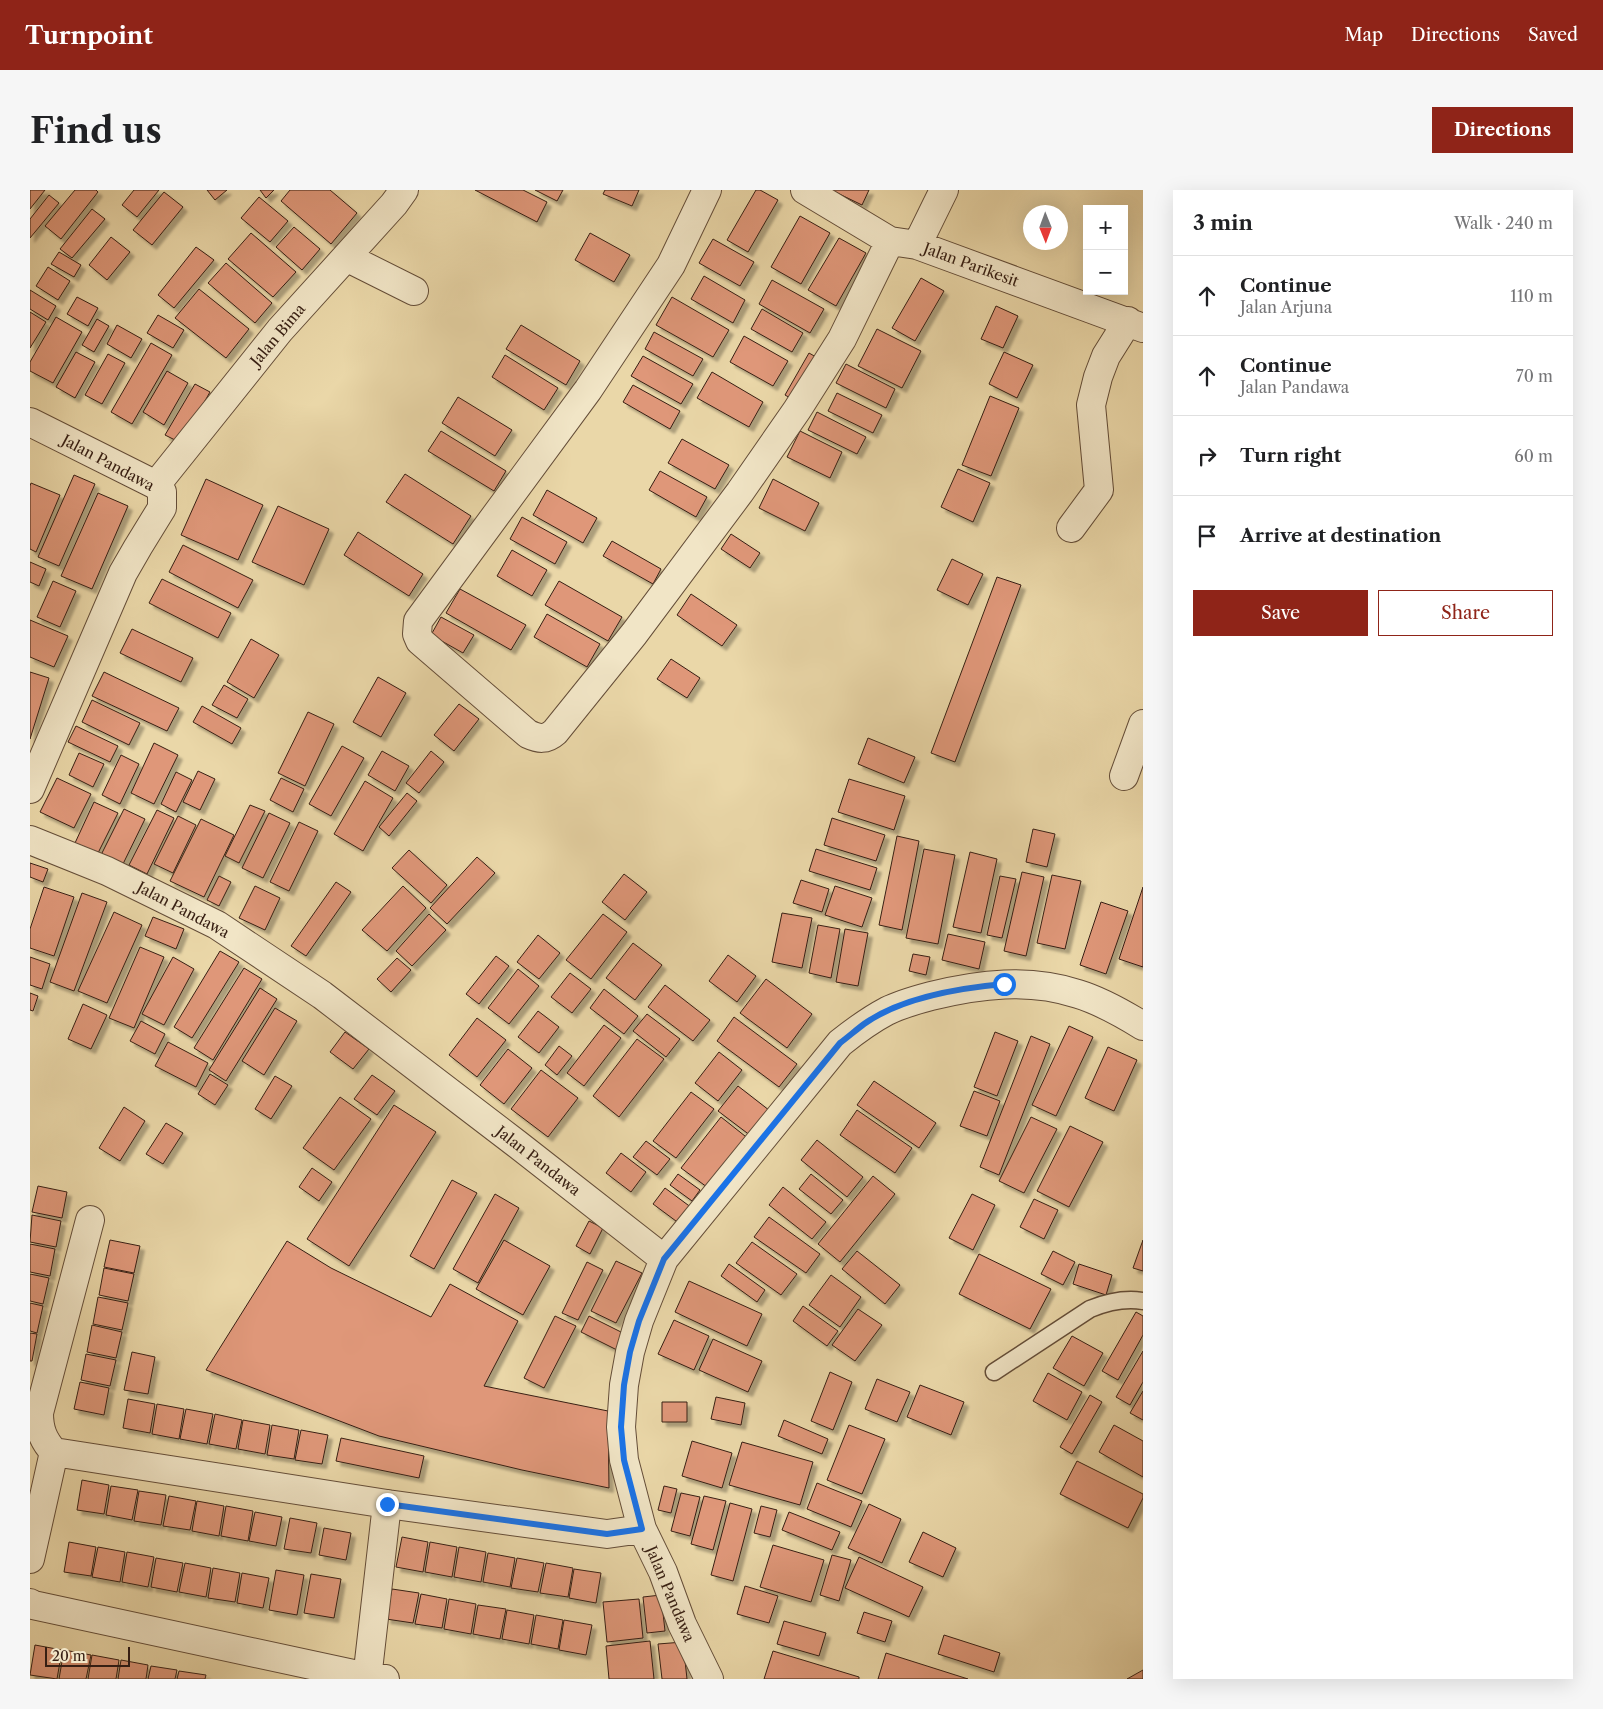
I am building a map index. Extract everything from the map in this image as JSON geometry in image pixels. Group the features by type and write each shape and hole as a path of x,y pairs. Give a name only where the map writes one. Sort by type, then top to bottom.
{"street":[{"name":"Jalan Bima","path":"156,485 280,330 394,204 404,190"},
{"path":"707,190 671,265 588,390 418,621 417,634 420,641 528,734 536,738 544,739 555,732 634,634 740,492 797,410 842,339 890,241"},
{"name":"Jalan Parikesit","path":"806,190 890,241 917,245 1135,324"},
{"path":"917,245 944,190"},
{"path":"346,257 414,291"},
{"path":"1071,528 1099,490 1091,405 1098,377 1106,356 1135,324"},
{"name":"Jalan Pandawa","path":"30,422 156,485 162,492 162,508 138,546 124,573 30,789"},
{"path":"1124,776 1143,724"},
{"name":"Jalan Pandawa","path":"30,840 106,871 217,925 322,995 664,1259 639,1321 630,1352 624,1385 621,1427 624,1460 642,1529 663,1572 682,1624 709,1679"},
{"path":"664,1259 840,1043 865,1023 889,1010 913,1001 974,987 1004,984 1030,985 1056,988 1103,1003 1143,1026"},
{"path":"90,1220 39,1413 39,1424 42,1434 46,1443 54,1452 387,1504 607,1534 642,1529"},
{"path":"30,1559 54,1452"},
{"path":"30,1604 373,1678 387,1504"}],"lane":[{"path":"994,1372 1090,1309 1125,1300 1143,1301"}],"building":[{"path":"30,190 45,190 30,209"},
{"path":"75,190 96,190 98,192 61,239 45,226"},
{"path":"134,190 159,190 137,217 122,205"},
{"path":"207,190 227,190 215,200"},
{"path":"260,190 274,190 266,198"},
{"path":"290,190 330,190 357,213 331,244 281,201"},
{"path":"475,190 523,190 547,202 537,222"},
{"path":"535,190 563,190 557,201"},
{"path":"605,190 639,190 632,206 603,194"},
{"path":"756,190 760,190 778,200 748,252 727,240"},
{"path":"831,190 869,190 862,205"},
{"path":"164,192 183,207 152,245 133,230"},
{"path":"49,195 59,203 30,238 30,219"},
{"path":"259,197 288,221 270,242 241,218"},
{"path":"92,209 105,219 72,258 60,249"},
{"path":"800,216 830,233 801,284 771,267"},
{"path":"294,227 320,249 302,270 276,247"},
{"path":"251,233 296,272 273,297 228,259"},
{"path":"590,233 630,255 614,282 575,260"},
{"path":"111,237 130,252 107,280 89,265"},
{"path":"839,238 866,253 836,306 808,290"},
{"path":"713,239 754,262 740,286 699,263"},
{"path":"196,247 214,260 174,308 158,295"},
{"path":"59,252 81,265 74,277 51,264"},
{"path":"226,263 272,303 255,323 208,283"},
{"path":"48,267 70,281 58,300 36,286"},
{"path":"704,276 745,300 733,323 691,299"},
{"path":"921,278 944,291 915,341 892,328"},
{"path":"772,280 824,309 810,333 759,304"},
{"path":"199,289 249,329 226,358 175,318"},
{"path":"30,290 56,306 48,320 30,309"},
{"path":"77,297 98,308 88,326 67,314"},
{"path":"672,297 729,330 713,357 656,325"},
{"path":"996,306 1018,316 1003,348 981,339"},
{"path":"762,309 803,333 792,352 751,329"},
{"path":"30,312 46,322 30,348"},
{"path":"158,315 184,330 173,348 147,333"},
{"path":"56,317 82,332 53,383 30,371 30,362"},
{"path":"97,319 109,326 94,352 82,345"},
{"path":"117,325 142,339 131,358 107,344"},
{"path":"521,325 580,361 566,385 506,349"},
{"path":"877,329 921,351 902,388 858,366"},
{"path":"654,332 703,359 693,376 645,349"},
{"path":"744,336 788,361 773,386 730,362"},
{"path":"151,343 172,355 132,424 111,412"},
{"path":"76,352 95,362 75,398 56,387"},
{"path":"1004,352 1033,365 1017,398 989,384"},
{"path":"809,353 823,361 799,403 785,395"},
{"path":"108,354 125,363 102,404 85,395"},
{"path":"505,355 558,388 544,410 492,377"},
{"path":"643,356 693,384 681,404 631,376"},
{"path":"846,364 895,389 886,408 836,383"},
{"path":"167,371 188,383 164,425 143,412"},
{"path":"712,372 763,402 749,427 697,398"},
{"path":"195,384 210,392 181,443 165,435"},
{"path":"633,385 680,411 670,429 623,402"},
{"path":"837,393 882,415 873,433 828,411"},
{"path":"990,396 1019,408 991,476 962,465"},
{"path":"458,397 512,430 495,456 442,423"},
{"path":"817,412 866,437 857,454 808,430"},
{"path":"441,431 506,471 494,491 428,451"},
{"path":"800,431 842,452 830,478 787,457"},
{"path":"682,439 729,465 715,489 668,463"},
{"path":"958,469 990,483 973,522 941,507"},
{"path":"660,471 707,497 696,517 649,490"},
{"path":"405,474 471,516 453,544 386,502"},
{"path":"74,475 95,484 59,566 38,557"},
{"path":"206,479 263,505 238,560 181,535"},
{"path":"773,479 819,503 805,531 759,508"},
{"path":"31,483 60,495 36,552 30,549"},
{"path":"547,490 597,518 583,543 533,515"},
{"path":"98,493 128,506 92,589 61,576"},
{"path":"278,506 329,529 304,585 252,562"},
{"path":"522,517 567,542 555,564 510,539"},
{"path":"358,532 423,574 409,596 344,555"},
{"path":"731,534 760,553 750,568 721,549"},
{"path":"612,541 661,569 653,584 603,556"},
{"path":"183,545 253,580 238,608 169,572"},
{"path":"512,550 547,570 532,596 497,576"},
{"path":"952,559 983,574 968,605 937,590"},
{"path":"30,562 46,569 39,586 30,582"},
{"path":"997,577 1021,585 955,762 931,753"},
{"path":"162,579 231,613 218,638 149,603"},
{"path":"53,581 76,591 60,627 37,617"},
{"path":"559,581 622,617 608,641 545,605"},
{"path":"460,589 526,625 511,650 446,613"},
{"path":"691,594 737,625 722,646 677,615"},
{"path":"547,614 600,644 587,667 534,637"},
{"path":"441,617 474,635 463,653 431,635"},
{"path":"30,620 68,636 54,667 30,657"},
{"path":"132,629 193,658 181,682 120,653"},
{"path":"251,639 279,655 254,698 227,682"},
{"path":"671,659 700,678 687,698 657,679"},
{"path":"30,672 49,678 30,739"},
{"path":"104,672 179,708 167,731 92,696"},
{"path":"378,677 406,693 381,737 353,722"},
{"path":"224,685 248,699 237,718 212,705"},
{"path":"92,700 140,723 129,745 82,722"},
{"path":"459,704 479,719 454,751 434,735"},
{"path":"202,706 241,728 232,744 193,722"},
{"path":"308,712 334,724 305,786 278,773"},
{"path":"76,726 118,746 110,762 68,742"},
{"path":"868,738 915,757 904,783 858,764"},
{"path":"154,743 178,755 154,804 131,793"},
{"path":"342,746 364,758 331,816 309,804"},
{"path":"382,751 409,766 395,791 368,775"},
{"path":"431,751 444,762 419,793 406,783"},
{"path":"79,753 104,764 93,787 69,775"},
{"path":"121,755 139,764 120,804 102,795"},
{"path":"198,771 215,779 200,810 183,802"},
{"path":"176,772 192,780 176,812 161,804"},
{"path":"57,778 91,794 74,828 40,812"},
{"path":"281,778 304,789 293,812 270,800"},
{"path":"849,779 905,796 894,830 838,812"},
{"path":"365,781 393,798 363,851 334,834"},
{"path":"407,793 417,801 389,836 379,827"},
{"path":"94,802 118,813 98,853 75,843"},
{"path":"250,805 265,811 239,863 225,856"},
{"path":"124,809 145,819 122,866 101,855"},
{"path":"157,810 174,818 147,874 129,865"},
{"path":"269,813 290,823 263,878 242,868"},
{"path":"178,816 196,825 173,873 154,864"},
{"path":"832,818 885,835 876,861 824,845"},
{"path":"201,819 234,835 204,897 170,881"},
{"path":"299,822 318,831 289,891 270,882"},
{"path":"1033,829 1055,834 1047,867 1026,862"},
{"path":"897,836 919,841 902,930 879,925"},
{"path":"816,849 877,868 870,890 809,871"},
{"path":"924,849 955,855 938,944 906,938"},
{"path":"409,850 447,885 431,903 392,868"},
{"path":"970,852 997,859 981,933 953,927"},
{"path":"477,857 495,873 447,924 430,908"},
{"path":"30,863 48,869 43,882 30,877"},
{"path":"1022,872 1044,877 1026,956 1004,951"},
{"path":"624,874 647,892 625,920 602,902"},
{"path":"1052,875 1081,881 1065,949 1037,943"},
{"path":"219,876 231,882 219,906 207,900"},
{"path":"1000,876 1016,879 1002,938 987,935"},
{"path":"801,880 829,889 822,912 793,903"},
{"path":"336,882 351,892 306,956 291,946"},
{"path":"255,886 280,898 265,930 239,918"},
{"path":"403,886 426,908 387,951 362,930"},
{"path":"835,886 872,898 862,927 825,915"},
{"path":"44,887 74,897 54,956 30,948 30,929"},
{"path":"1143,887 1143,967 1119,959"},
{"path":"82,893 107,902 74,991 50,982"},
{"path":"1101,902 1128,911 1106,974 1080,965"},
{"path":"114,912 142,925 107,1003 78,991"},
{"path":"782,913 812,918 802,968 772,962"},
{"path":"429,914 446,930 412,966 396,951"},
{"path":"603,914 627,932 591,979 566,960"},
{"path":"153,917 184,929 176,949 145,936"},
{"path":"818,925 840,929 831,978 809,973"},
{"path":"845,929 868,933 858,986 836,982"},
{"path":"948,934 985,942 979,969 942,960"},
{"path":"538,935 560,953 539,979 517,962"},
{"path":"633,943 662,965 635,1000 606,978"},
{"path":"140,947 164,957 134,1028 109,1018"},
{"path":"220,951 239,962 192,1038 174,1027"},
{"path":"913,954 930,957 926,975 909,971"},
{"path":"728,955 756,976 737,1002 709,981"},
{"path":"496,956 509,966 479,1004 466,994"},
{"path":"30,957 50,964 42,989 30,985"},
{"path":"173,957 194,969 164,1025 142,1014"},
{"path":"397,958 411,970 391,992 377,979"},
{"path":"244,968 262,979 213,1060 194,1048"},
{"path":"518,969 539,986 509,1024 488,1008"},
{"path":"570,973 591,989 572,1013 551,997"},
{"path":"766,979 812,1014 787,1048 740,1013"},
{"path":"665,985 710,1020 693,1041 648,1007"},
{"path":"260,988 277,999 226,1081 209,1070"},
{"path":"604,989 638,1016 624,1034 590,1008"},
{"path":"30,993 38,996 33,1011 30,1010"},
{"path":"83,1004 107,1015 91,1049 68,1039"},
{"path":"275,1008 297,1021 264,1075 242,1061"},
{"path":"538,1011 559,1027 539,1053 518,1037"},
{"path":"647,1014 680,1039 666,1057 633,1031"},
{"path":"734,1017 797,1064 779,1087 717,1041"},
{"path":"477,1018 506,1040 477,1077 449,1055"},
{"path":"141,1021 165,1034 155,1054 130,1041"},
{"path":"604,1025 621,1038 584,1086 567,1073"},
{"path":"1069,1026 1093,1037 1056,1116 1032,1105"},
{"path":"345,1032 369,1049 353,1069 330,1052"},
{"path":"995,1032 1018,1041 997,1096 974,1087"},
{"path":"1031,1036 1050,1044 999,1175 980,1167"},
{"path":"637,1039 664,1059 619,1117 593,1096"},
{"path":"168,1042 208,1063 196,1087 155,1066"},
{"path":"559,1046 572,1056 557,1075 545,1065"},
{"path":"1108,1047 1137,1060 1114,1111 1085,1098"},
{"path":"508,1049 532,1068 504,1104 480,1085"},
{"path":"719,1052 742,1070 718,1101 695,1083"},
{"path":"541,1070 578,1098 548,1137 511,1109"},
{"path":"210,1074 228,1085 215,1105 198,1094"},
{"path":"372,1075 395,1091 377,1115 354,1099"},
{"path":"275,1076 292,1086 271,1119 255,1109"},
{"path":"874,1081 936,1123 919,1148 857,1105"},
{"path":"738,1086 774,1114 755,1139 718,1111"},
{"path":"974,1091 1000,1101 987,1136 960,1126"},
{"path":"691,1092 714,1109 676,1158 653,1141"},
{"path":"340,1097 371,1119 334,1170 303,1148"},
{"path":"394,1105 436,1132 349,1266 307,1239"},
{"path":"124,1107 145,1121 120,1161 99,1148"},
{"path":"857,1110 912,1148 895,1173 840,1135"},
{"path":"721,1117 750,1140 711,1190 681,1168"},
{"path":"1031,1117 1057,1129 1024,1193 999,1181"},
{"path":"166,1123 183,1133 163,1164 146,1154"},
{"path":"1070,1126 1103,1142 1069,1207 1037,1191"},
{"path":"817,1140 863,1177 847,1197 801,1160"},
{"path":"646,1141 670,1159 657,1175 633,1157"},
{"path":"621,1153 646,1172 631,1192 606,1173"},
{"path":"312,1168 332,1182 319,1201 299,1187"},
{"path":"678,1174 700,1190 692,1201 670,1185"},
{"path":"811,1174 843,1200 831,1214 799,1189"},
{"path":"873,1176 895,1194 840,1262 818,1244"},
{"path":"452,1180 477,1193 434,1269 410,1256"},
{"path":"38,1186 67,1192 62,1218 32,1212"},
{"path":"783,1187 826,1222 812,1239 769,1205"},
{"path":"665,1188 692,1208 680,1224 653,1204"},
{"path":"495,1194 519,1208 478,1283 453,1269"},
{"path":"972,1194 995,1205 973,1250 949,1238"},
{"path":"1034,1199 1058,1210 1044,1239 1020,1227"},
{"path":"32,1215 61,1221 56,1247 30,1242"},
{"path":"769,1217 820,1254 806,1273 754,1237"},
{"path":"589,1221 603,1228 590,1254 576,1246"},
{"path":"110,1240 140,1246 134,1273 104,1267"},
{"path":"504,1240 550,1266 523,1315 476,1289"},
{"path":"1143,1240 1143,1271 1133,1268"},
{"path":"287,1241 331,1268 431,1317 450,1284 518,1321 484,1386 608,1411 609,1488 522,1470 379,1436 206,1370"},
{"path":"752,1242 797,1274 781,1295 736,1263"},
{"path":"30,1244 55,1249 50,1276 30,1272"},
{"path":"857,1251 900,1285 885,1304 842,1269"},
{"path":"1053,1251 1075,1262 1063,1285 1041,1274"},
{"path":"979,1254 1051,1289 1030,1329 959,1294"},
{"path":"616,1261 642,1273 616,1323 591,1311"},
{"path":"587,1262 603,1270 578,1320 562,1313"},
{"path":"729,1264 765,1290 757,1302 721,1276"},
{"path":"1079,1264 1112,1275 1106,1295 1073,1284"},
{"path":"104,1268 134,1274 128,1301 99,1295"},
{"path":"30,1274 49,1278 43,1304 30,1301"},
{"path":"831,1275 861,1297 840,1327 809,1305"},
{"path":"689,1281 762,1314 747,1346 675,1312"},
{"path":"98,1297 128,1303 122,1330 93,1324"},
{"path":"30,1303 43,1306 37,1333 30,1331"},
{"path":"803,1306 838,1331 827,1346 793,1321"},
{"path":"858,1309 882,1325 855,1361 832,1345"},
{"path":"1136,1312 1143,1316 1143,1335 1118,1380 1102,1371"},
{"path":"555,1316 576,1326 544,1388 524,1378"},
{"path":"589,1316 627,1335 619,1351 581,1332"},
{"path":"674,1320 709,1336 694,1370 658,1354"},
{"path":"92,1325 122,1332 116,1358 87,1352"},
{"path":"30,1333 37,1334 32,1361 30,1361"},
{"path":"1072,1336 1103,1353 1084,1386 1053,1368"},
{"path":"713,1339 762,1361 748,1392 699,1370"},
{"path":"1143,1351 1143,1382 1130,1405 1116,1397"},
{"path":"132,1352 155,1357 148,1394 124,1390"},
{"path":"86,1354 116,1360 110,1386 81,1380"},
{"path":"830,1372 852,1382 833,1430 811,1421"},
{"path":"1048,1373 1082,1392 1067,1420 1033,1401"},
{"path":"877,1379 910,1392 897,1422 865,1409"},
{"path":"80,1382 109,1388 104,1415 74,1409"},
{"path":"920,1385 964,1402 951,1435 907,1417"},
{"path":"1143,1391 1143,1420 1130,1413"},
{"path":"1090,1395 1102,1402 1072,1454 1060,1447"},
{"path":"716,1397 745,1403 741,1425 711,1419"},
{"path":"128,1399 155,1404 150,1433 123,1428"},
{"path":"662,1402 687,1402 687,1422 662,1422"},
{"path":"157,1404 184,1409 179,1439 152,1434"},
{"path":"186,1409 213,1414 207,1444 180,1439"},
{"path":"215,1414 242,1420 236,1449 209,1444"},
{"path":"243,1420 270,1425 265,1454 238,1449"},
{"path":"784,1420 828,1439 822,1454 778,1436"},
{"path":"272,1425 299,1430 294,1459 267,1455"},
{"path":"849,1425 885,1439 862,1494 827,1480"},
{"path":"1114,1425 1143,1441 1143,1477 1099,1452"},
{"path":"301,1430 328,1435 322,1464 295,1460"},
{"path":"341,1438 424,1456 419,1478 336,1461"},
{"path":"692,1441 732,1453 722,1488 682,1476"},
{"path":"742,1442 813,1462 800,1505 729,1485"},
{"path":"1077,1461 1143,1494 1143,1498 1128,1528 1060,1494"},
{"path":"82,1480 109,1485 104,1514 77,1510"},
{"path":"817,1483 862,1501 851,1527 807,1509"},
{"path":"111,1486 138,1490 132,1520 106,1515"},
{"path":"664,1486 677,1489 671,1513 658,1510"},
{"path":"139,1491 166,1495 161,1525 134,1521"},
{"path":"681,1493 700,1497 690,1536 671,1531"},
{"path":"169,1496 196,1501 190,1530 163,1526"},
{"path":"704,1496 726,1501 713,1550 691,1544"},
{"path":"197,1501 224,1506 219,1536 192,1531"},
{"path":"730,1503 752,1509 733,1581 711,1575"},
{"path":"869,1504 901,1519 882,1563 848,1548"},
{"path":"226,1506 253,1511 248,1541 221,1536"},
{"path":"761,1506 777,1510 770,1537 754,1533"},
{"path":"255,1512 282,1517 276,1546 249,1541"},
{"path":"789,1512 840,1532 832,1550 782,1530"},
{"path":"290,1518 317,1523 311,1553 284,1549"},
{"path":"324,1528 351,1533 346,1560 319,1555"},
{"path":"923,1532 956,1548 943,1577 909,1562"},
{"path":"402,1537 428,1542 423,1572 396,1567"},
{"path":"69,1542 96,1547 91,1576 64,1572"},
{"path":"430,1542 457,1547 452,1577 425,1572"},
{"path":"773,1545 824,1560 811,1602 760,1587"},
{"path":"98,1547 125,1552 120,1582 92,1577"},
{"path":"459,1547 486,1552 481,1582 454,1577"},
{"path":"127,1552 154,1557 148,1587 122,1582"},
{"path":"488,1553 515,1558 510,1587 483,1582"},
{"path":"832,1555 851,1560 839,1601 820,1595"},
{"path":"859,1557 923,1587 909,1617 845,1588"},
{"path":"156,1558 183,1563 177,1592 151,1587"},
{"path":"517,1558 544,1563 538,1592 511,1588"},
{"path":"185,1563 211,1568 206,1597 179,1592"},
{"path":"546,1563 573,1568 568,1597 540,1593"},
{"path":"213,1568 240,1573 235,1602 208,1598"},
{"path":"574,1569 601,1573 596,1603 569,1598"},
{"path":"276,1570 304,1575 297,1615 269,1610"},
{"path":"242,1573 269,1578 263,1608 237,1603"},
{"path":"311,1574 341,1579 334,1618 304,1613"},
{"path":"745,1586 778,1596 769,1623 737,1614"},
{"path":"392,1589 419,1593 413,1623 386,1619"},
{"path":"421,1594 447,1599 442,1628 415,1624"},
{"path":"661,1595 665,1631 647,1633 643,1597"},
{"path":"449,1599 476,1604 471,1634 444,1629"},
{"path":"639,1599 643,1638 607,1642 603,1602"},
{"path":"478,1605 506,1609 500,1639 473,1634"},
{"path":"507,1610 534,1615 529,1644 502,1639"},
{"path":"864,1612 892,1621 885,1642 857,1633"},
{"path":"536,1615 563,1620 558,1649 531,1644"},
{"path":"564,1620 592,1625 586,1655 559,1650"},
{"path":"784,1621 826,1633 819,1656 777,1644"},
{"path":"944,1635 1000,1653 994,1672 938,1654"},
{"path":"650,1641 654,1679 609,1679 606,1646"},
{"path":"683,1642 687,1679 662,1679 658,1644"},
{"path":"35,1645 62,1650 57,1679 30,1675"},
{"path":"64,1650 91,1655 86,1679 59,1679"},
{"path":"773,1651 859,1677 859,1679 764,1679"},
{"path":"886,1653 968,1679 878,1679"},
{"path":"92,1655 119,1660 116,1679 88,1679"},
{"path":"121,1660 148,1665 146,1679 118,1679"},
{"path":"151,1666 177,1670 175,1679 148,1679"},
{"path":"1143,1670 1143,1679 1127,1679"},
{"path":"179,1671 206,1675 205,1679 177,1679"}],"route":[{"path":"387,1504 607,1534 642,1529 624,1460 621,1427 624,1385 630,1352 639,1321 664,1259 840,1043 865,1023 889,1010 913,1001 974,987 1004,984"}]}
